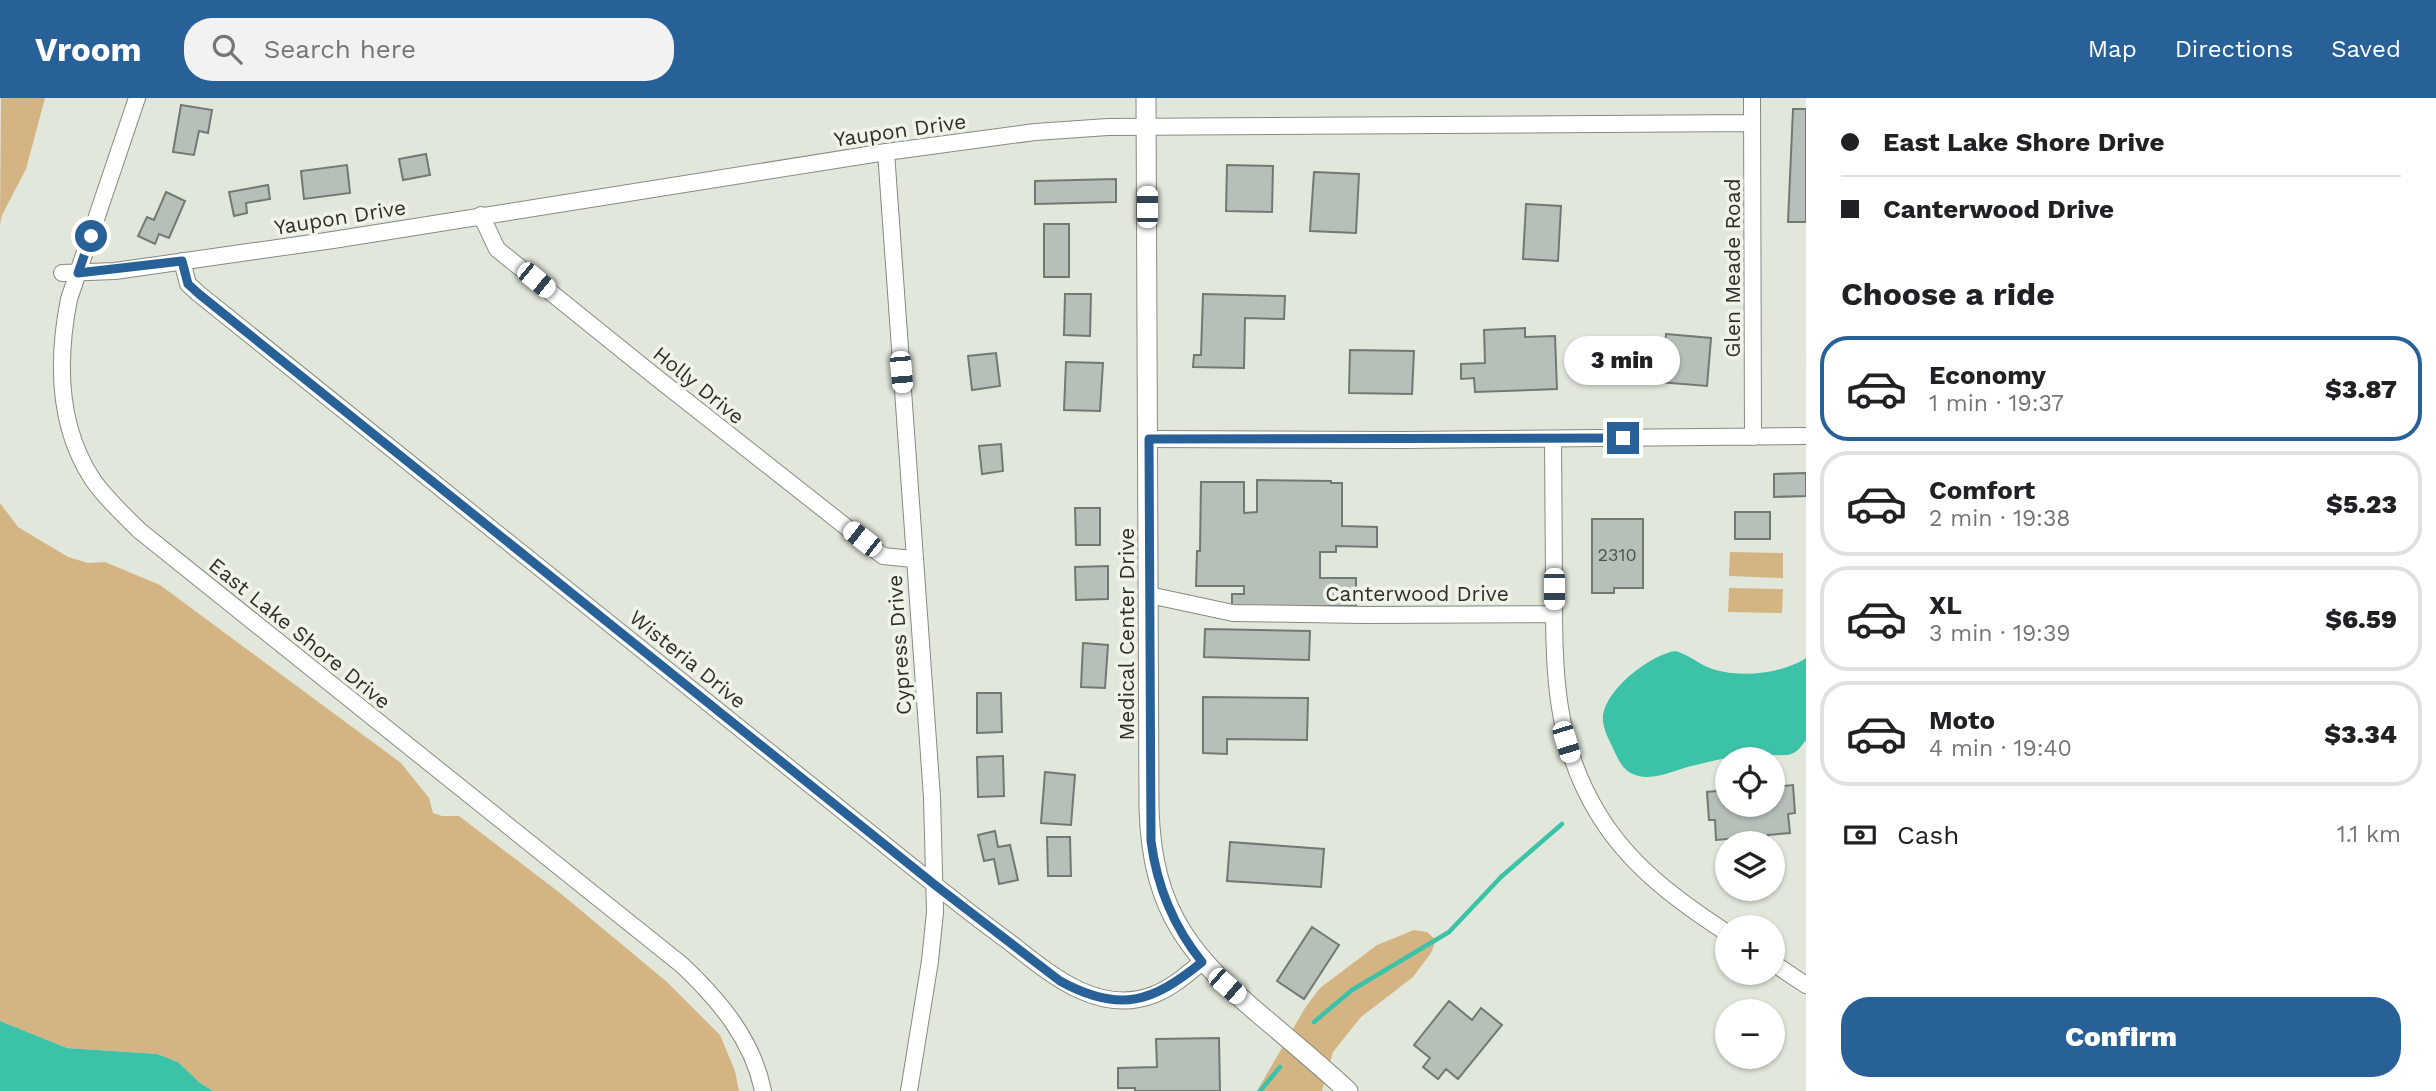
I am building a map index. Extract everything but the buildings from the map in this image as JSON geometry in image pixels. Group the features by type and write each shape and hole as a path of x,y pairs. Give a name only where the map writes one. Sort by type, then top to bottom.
{"street":[{"name":"East Lake Shore Drive","path":"137,98 70,273 69,299 63,329 63,398 79,453 94,481 140,531 682,965 723,1008 740,1034 755,1062 763,1091"},
{"name":"Medical Center Drive","path":"1146,98 1149,808 1153,856 1169,910 1202,962 1348,1091"},
{"name":"Glen Meade Road","path":"1752,98 1753,437"},
{"name":"Yaupon Drive","path":"70,273 333,240 886,152 1042,131 1752,123"},
{"name":"Cypress Drive","path":"886,152 932,797 935,885 930,961 909,1091"},
{"name":"Holly Drive","path":"481,215 497,248 683,399 883,556 913,559"},
{"name":"Wisteria Drive","path":"182,261 188,284 199,294 935,885 1049,973 1090,995 1123,1000 1153,995 1183,978 1202,962"},
{"path":"1149,439 1806,436"},
{"path":"1553,439 1554,667 1560,717 1575,770 1600,817 1637,863 1679,901 1715,925"},
{"name":"Canterwood Drive","path":"1149,595 1233,613 1554,614"},
{"path":"1785,971 1806,985"}],"shaded area":[{"path":"1,98 45,98 26,169 2,215 0,225"},
{"path":"0,503 18,527 68,557 88,563 105,562 160,585 401,763 429,798 433,813 459,816 560,893 667,982 720,1035 735,1071 739,1091 213,1091 200,1083 178,1062 157,1054 67,1048 0,1021"},
{"path":"1730,552 1783,553 1783,578 1729,576"},
{"path":"1729,588 1783,589 1782,613 1728,612"},
{"path":"1675,651 1716,670 1743,674 1784,668 1806,658 1806,740 1796,752 1787,755 1785,747 1715,747 1715,761 1653,777 1637,776 1629,772 1619,760 1606,734 1604,710 1618,687 1641,667"},
{"path":"1414,930 1427,932 1436,940 1431,953 1413,977 1361,1017 1333,1052 1322,1091 1257,1091 1305,1008 1320,988 1377,945"},
{"path":"0,1021 67,1048 157,1054 178,1062 200,1083 213,1091 0,1091"}],"waterway":[{"path":"1314,1022 1352,990 1449,932 1501,877 1562,824"},
{"path":"1260,1091 1280,1067"}],"route":[{"path":"91,236 78,273 115,271 182,261 188,284 199,294 935,885 1060,981 1090,995 1109,999 1139,999 1153,995 1183,978 1202,962 1169,910 1156,871 1151,841 1149,439 1623,438"}]}
